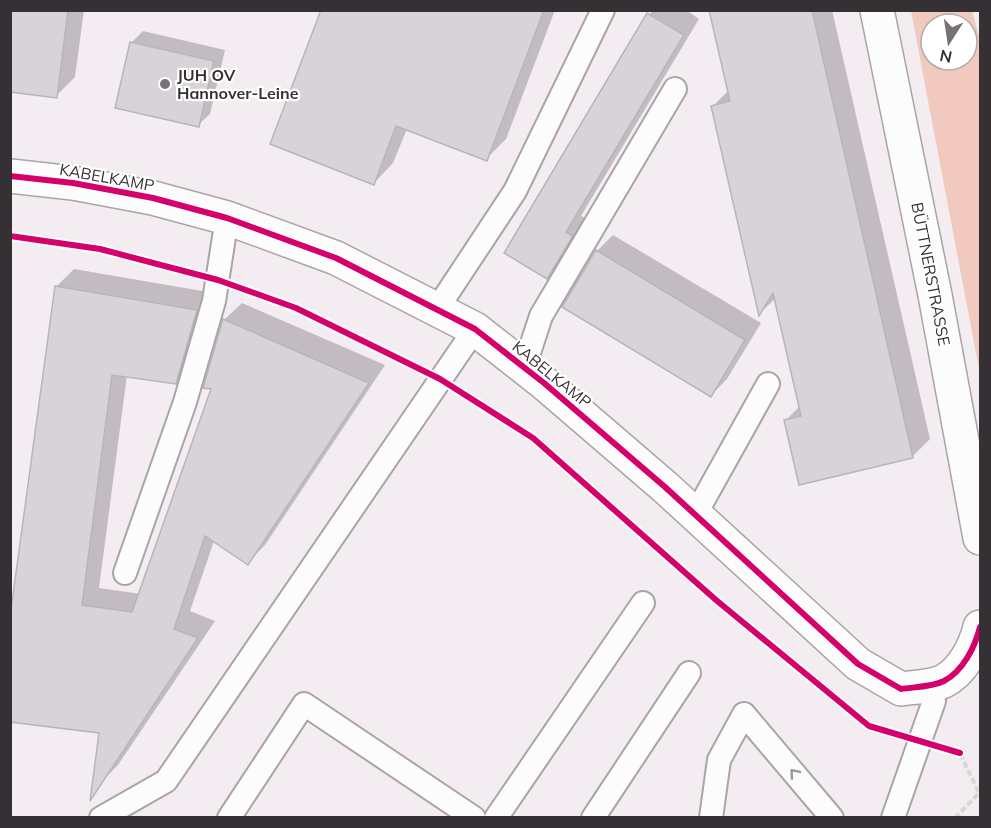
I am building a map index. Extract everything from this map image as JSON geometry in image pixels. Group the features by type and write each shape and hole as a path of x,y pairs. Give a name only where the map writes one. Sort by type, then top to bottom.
{"street":[{"name":"BÜTTNERSTRASSE","path":"877,10 977,492 981,538"},
{"name":"KABELKAMP","path":"10,176 73,183 153,198 227,218 336,258 475,329 695,514 858,664 901,689 943,682 960,668 977,641 981,627"}],"lane":[{"path":"437,309 515,191 603,10"},
{"path":"524,368 541,316 675,89"},
{"path":"125,573 185,402 211,312 227,218"},
{"path":"101,818 166,781 475,329"},
{"path":"695,514 768,384"},
{"path":"496,818 644,603"},
{"path":"593,818 689,673"},
{"path":"893,818 934,701 931,684"},
{"path":"229,818 304,704 474,818"},
{"path":"711,818 719,760 744,714 832,818"}],"path":[{"path":"955,818 979,793 960,753"}],"shaded area":[{"path":"911,11 972,11 919,12 919,53"},
{"path":"979,36 980,374 923,72 979,72"}],"building":[{"path":"10,10 68,10 57,98 10,92"},
{"path":"321,10 544,10 487,161 396,126 374,185 270,144"},
{"path":"709,10 812,10 913,458 799,485 784,420 801,416 773,293 759,316 711,106 730,101"},
{"path":"647,13 684,35 566,232 573,236 547,279 504,253"},
{"name":"JUH OV Hannover-Leine","path":"130,42 214,61 199,127 115,108"},
{"path":"596,250 745,340 711,397 562,307"},
{"path":"55,286 197,310 176,384 112,375 82,605 132,612 211,389 203,388 223,319 369,383 248,565 205,536 174,629 198,638 90,801 99,733 10,722 10,617"}],"cycle path":[{"path":"10,176 73,183 153,198 227,218 336,258 475,329 544,383 665,487 858,664 901,689 934,684 951,677 967,658 980,627"},
{"path":"10,236 100,249 218,280 296,308 440,379 533,438 716,600 869,726 960,753"}],"place":[{"name":"JUH OV Hannover-Leine","path":"165,84"}]}
